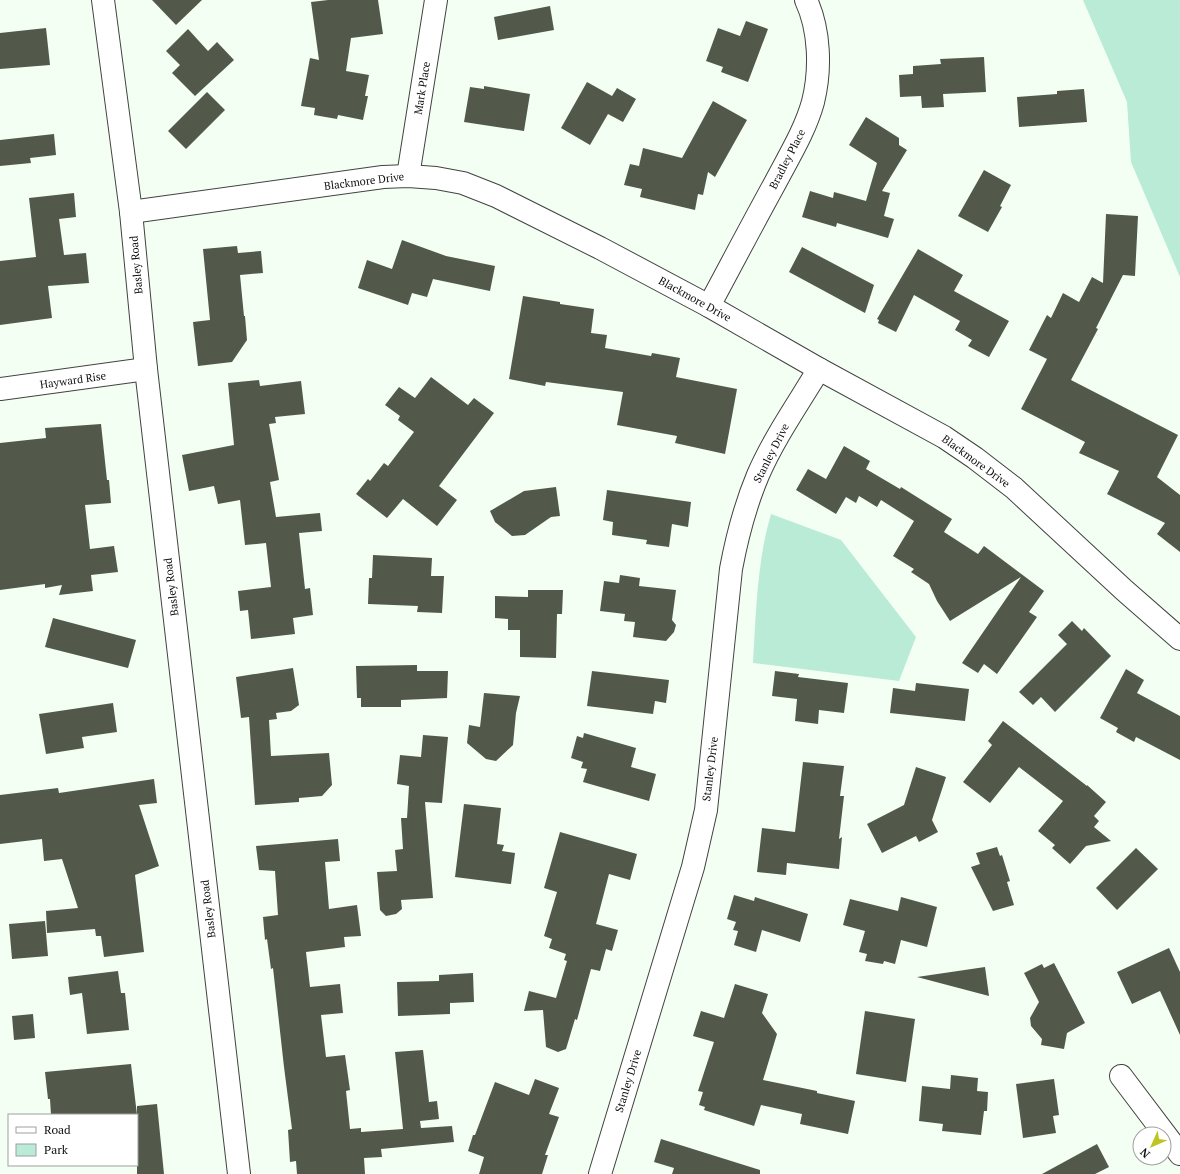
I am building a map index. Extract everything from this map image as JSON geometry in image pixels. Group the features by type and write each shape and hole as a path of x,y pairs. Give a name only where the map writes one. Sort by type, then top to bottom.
{"street":[{"name":"Basley Road","path":"103,0 131,212 146,370 239,1174"},
{"name":"Mark Place","path":"408,176 436,0"},
{"name":"Bradley Place","path":"709,306 791,153 804,126 813,102 817,76 817,48 814,22 806,0"},
{"name":"Blackmore Drive","path":"131,212 383,177 408,176 436,178 463,183 496,196 600,248 709,306 819,369 944,437 997,474 1180,639"},
{"name":"Stanley Drive","path":"600,1174 693,867 706,810 730,577 737,539 758,474 779,434 819,369"},
{"name":"Hayward Rise","path":"0,389 146,370"},
{"path":"1121,1076 1180,1154"}],"green space":[{"path":"1083,0 1180,0 1180,277 1131,162 1127,102"},
{"path":"771,514 841,540 916,637 899,681 753,663 760,569 766,532"}],"building":[{"path":"152,0 202,0 176,25"},
{"path":"328,0 378,0 383,34 351,38 346,71 369,75 365,96 368,96 363,120 338,115 337,119 314,115 315,108 301,106 310,58 319,60 311,2"},
{"path":"550,6 554,30 498,40 494,17"},
{"path":"746,21 768,29 748,82 721,72 723,67 706,61 718,28 740,36"},
{"path":"46,28 50,65 0,69 0,33"},
{"path":"188,29 208,51 217,42 234,60 195,96 172,73 180,65 166,51"},
{"path":"984,57 986,92 943,94 944,107 922,108 921,96 900,97 899,75 913,74 913,66 941,64 940,59"},
{"path":"587,82 612,96 617,88 636,99 623,122 608,114 590,145 561,128"},
{"path":"484,86 530,94 524,131 464,122 470,87 484,89"},
{"path":"1084,89 1087,122 1019,127 1017,97 1057,94 1057,91"},
{"path":"207,92 225,110 186,149 168,131"},
{"path":"713,101 747,120 715,177 708,172 703,195 698,194 695,210 640,197 642,189 624,185 630,164 639,166 643,148 682,158"},
{"path":"866,117 899,138 899,145 907,150 882,191 890,193 884,216 894,219 888,238 837,223 836,227 802,217 810,191 833,198 834,192 866,201 877,163 849,145"},
{"path":"54,134 56,155 30,158 31,163 0,166 0,140"},
{"path":"984,170 1011,185 1000,206 1002,207 988,232 958,216"},
{"path":"74,193 76,217 59,219 64,255 86,253 89,283 48,286 52,318 0,325 0,261 36,257 29,198"},
{"path":"1106,214 1138,216 1135,276 1123,275 1096,328 1098,329 1071,380 1178,435 1157,477 1180,495 1180,552 1157,534 1165,523 1107,494 1119,471 1079,453 1085,442 1021,409 1047,359 1029,350 1047,315 1051,318 1063,293 1079,302 1092,277 1103,283"},
{"path":"402,240 446,256 495,266 490,291 433,279 427,297 412,293 408,305 358,288 367,260 392,269"},
{"path":"237,246 238,253 261,251 263,273 240,275 247,340 232,362 198,366 193,322 210,320 203,249"},
{"path":"802,247 874,285 865,313 789,272"},
{"path":"918,249 963,275 954,291 1009,321 989,357 968,346 972,340 955,330 960,321 914,295 896,332 878,323 879,320 877,319"},
{"path":"523,296 560,302 560,304 594,309 591,333 607,335 605,348 651,356 652,353 680,358 676,377 737,389 725,454 675,443 677,436 617,425 623,392 546,382 545,386 509,379"},
{"path":"431,377 468,405 474,398 494,413 439,486 457,500 437,526 403,499 387,518 356,494 368,479 370,481 384,463 388,466 414,432 398,420 400,416 385,405 399,387 415,398"},
{"path":"259,380 260,386 301,381 305,414 275,417 276,423 269,424 279,480 270,482 276,517 320,513 322,531 299,533 305,589 310,588 313,615 293,618 295,634 251,639 248,610 240,611 238,591 271,587 266,543 245,545 240,500 218,504 214,486 189,491 182,455 234,445 228,383"},
{"path":"101,424 111,503 85,505 90,549 114,546 118,572 91,575 93,591 59,595 62,585 45,588 45,584 0,590 0,443 46,438 45,428"},
{"path":"844,446 870,461 866,469 900,489 901,487 952,519 944,532 978,554 984,546 1044,591 1029,612 1037,617 997,674 984,664 978,673 962,663 1021,577 950,621 937,601 929,584 911,572 914,569 893,556 914,521 881,500 877,507 859,496 856,503 846,497 836,514 796,490 808,469 826,479"},
{"path":"556,487 560,516 551,517 525,535 512,536 495,522 490,511 524,491"},
{"path":"607,490 691,502 688,527 672,524 669,547 646,544 647,540 612,535 613,522 603,520"},
{"path":"373,555 432,558 431,576 444,576 442,613 417,612 418,606 368,604 369,578 372,578"},
{"path":"620,575 640,578 639,586 676,590 672,620 676,625 674,632 666,641 633,637 635,622 624,621 625,614 600,611 604,581 619,583"},
{"path":"528,590 563,590 562,614 557,614 556,658 520,657 520,630 508,630 508,619 495,618 495,596 528,597"},
{"path":"53,618 136,640 128,668 45,647"},
{"path":"1072,621 1082,631 1084,628 1111,656 1055,712 1041,697 1033,705 1019,692 1067,644 1058,635"},
{"path":"417,665 417,671 448,671 447,698 401,700 401,707 361,707 361,698 357,698 356,666"},
{"path":"293,668 299,705 291,711 276,713 277,719 269,720 271,756 329,753 332,785 322,796 299,798 299,802 255,805 249,717 241,718 236,677"},
{"path":"1126,669 1144,680 1137,693 1180,716 1180,760 1136,737 1134,742 1116,732 1118,728 1100,718"},
{"path":"592,671 669,680 666,703 655,701 653,714 587,706"},
{"path":"775,671 799,674 798,677 848,683 844,713 819,710 818,724 795,721 797,699 772,696"},
{"path":"916,683 969,689 965,721 890,713 893,688 915,691"},
{"path":"484,693 520,696 516,713 513,745 496,761 486,759 467,743 469,725 480,727"},
{"path":"113,703 117,732 82,737 84,748 46,754 39,714"},
{"path":"1003,721 1087,785 1106,802 1094,816 1099,821 1094,827 1111,841 1086,846 1070,864 1052,848 1055,845 1038,831 1063,801 1019,767 990,803 963,782 992,745 988,741"},
{"path":"584,733 636,748 631,767 656,774 649,801 583,782 587,769 581,768 583,762 571,758 577,736 583,738"},
{"path":"423,735 448,737 442,803 425,802 433,898 401,900 402,909 396,914 386,916 380,910 377,872 397,871 395,850 403,849 401,818 407,818 409,786 397,784 400,755 421,757"},
{"path":"803,762 844,766 840,796 844,796 839,839 842,837 839,869 787,863 786,875 757,872 762,828 795,832"},
{"path":"916,767 946,777 932,820 938,832 919,842 916,836 882,853 867,824 904,805"},
{"path":"154,779 157,803 139,805 159,866 135,875 144,952 104,957 101,936 96,936 95,929 47,933 46,911 78,908 62,859 44,861 42,839 0,844 0,795 58,788 59,793"},
{"path":"464,804 501,808 497,844 504,845 502,851 515,853 511,884 455,877"},
{"path":"560,832 637,854 630,880 609,874 596,924 618,930 612,951 606,949 600,971 591,969 577,1020 575,1019 566,1049 558,1052 546,1047 543,1010 524,1011 529,991 556,998 567,961 564,960 566,954 549,948 552,939 544,936 557,892 544,888"},
{"path":"338,839 340,861 325,862 329,909 357,905 361,936 344,937 345,947 306,952 310,987 340,984 343,1013 321,1015 326,1057 345,1055 350,1090 346,1091 350,1129 361,1128 361,1132 403,1129 395,1052 423,1050 429,1102 437,1101 439,1119 420,1121 421,1128 452,1126 454,1142 381,1149 382,1157 364,1158 365,1174 297,1174 296,1161 290,1162 288,1130 292,1129 273,968 271,969 267,939 265,940 263,917 278,915 275,871 259,870 256,846"},
{"path":"997,847 1000,856 1002,855 1010,881 1007,882 1014,905 993,911 971,867 980,864 976,853"},
{"path":"1136,848 1158,869 1117,910 1096,888"},
{"path":"734,895 754,901 755,897 808,914 800,942 762,930 756,952 734,945 738,931 733,930 736,922 727,919"},
{"path":"901,897 937,907 927,947 901,940 895,964 884,961 883,964 865,961 867,954 859,952 865,931 843,925 850,899 898,911"},
{"path":"45,921 48,956 12,959 9,924"},
{"path":"1169,948 1180,972 1180,1035 1160,991 1132,1004 1117,972"},
{"path":"1054,963 1085,1023 1067,1033 1064,1049 1041,1045 1042,1039 1031,1026 1030,1018 1039,1002 1024,973 1042,964 1044,968"},
{"path":"985,967 989,996 917,977"},
{"path":"118,971 121,993 125,993 129,1030 87,1034 82,993 70,995 68,977"},
{"path":"473,973 474,1002 450,1003 450,1014 398,1016 397,982 439,981 439,975"},
{"path":"735,984 768,994 762,1013 777,1034 763,1080 817,1091 817,1093 855,1101 848,1134 800,1124 802,1114 761,1105 754,1126 704,1110 705,1107 699,1105 703,1092 698,1091 714,1042 693,1036 701,1011 724,1018"},
{"path":"865,1011 915,1019 906,1082 856,1074"},
{"path":"33,1014 35,1038 14,1040 12,1016"},
{"path":"131,1064 137,1114 51,1114 45,1072"},
{"path":"951,1075 978,1078 977,1091 988,1092 987,1111 984,1111 981,1135 942,1131 943,1124 919,1121 922,1086 950,1089"},
{"path":"535,1079 559,1088 549,1114 559,1117 545,1155 548,1155 542,1174 479,1174 484,1157 468,1151 495,1082 529,1095"},
{"path":"1054,1079 1059,1115 1053,1116 1056,1133 1023,1138 1016,1084"},
{"path":"157,1104 164,1174 137,1174 137,1106"},
{"path":"661,1139 760,1170 760,1174 672,1174 674,1168 654,1162"},
{"path":"1097,1144 1109,1167 1095,1174 1042,1174"}]}
